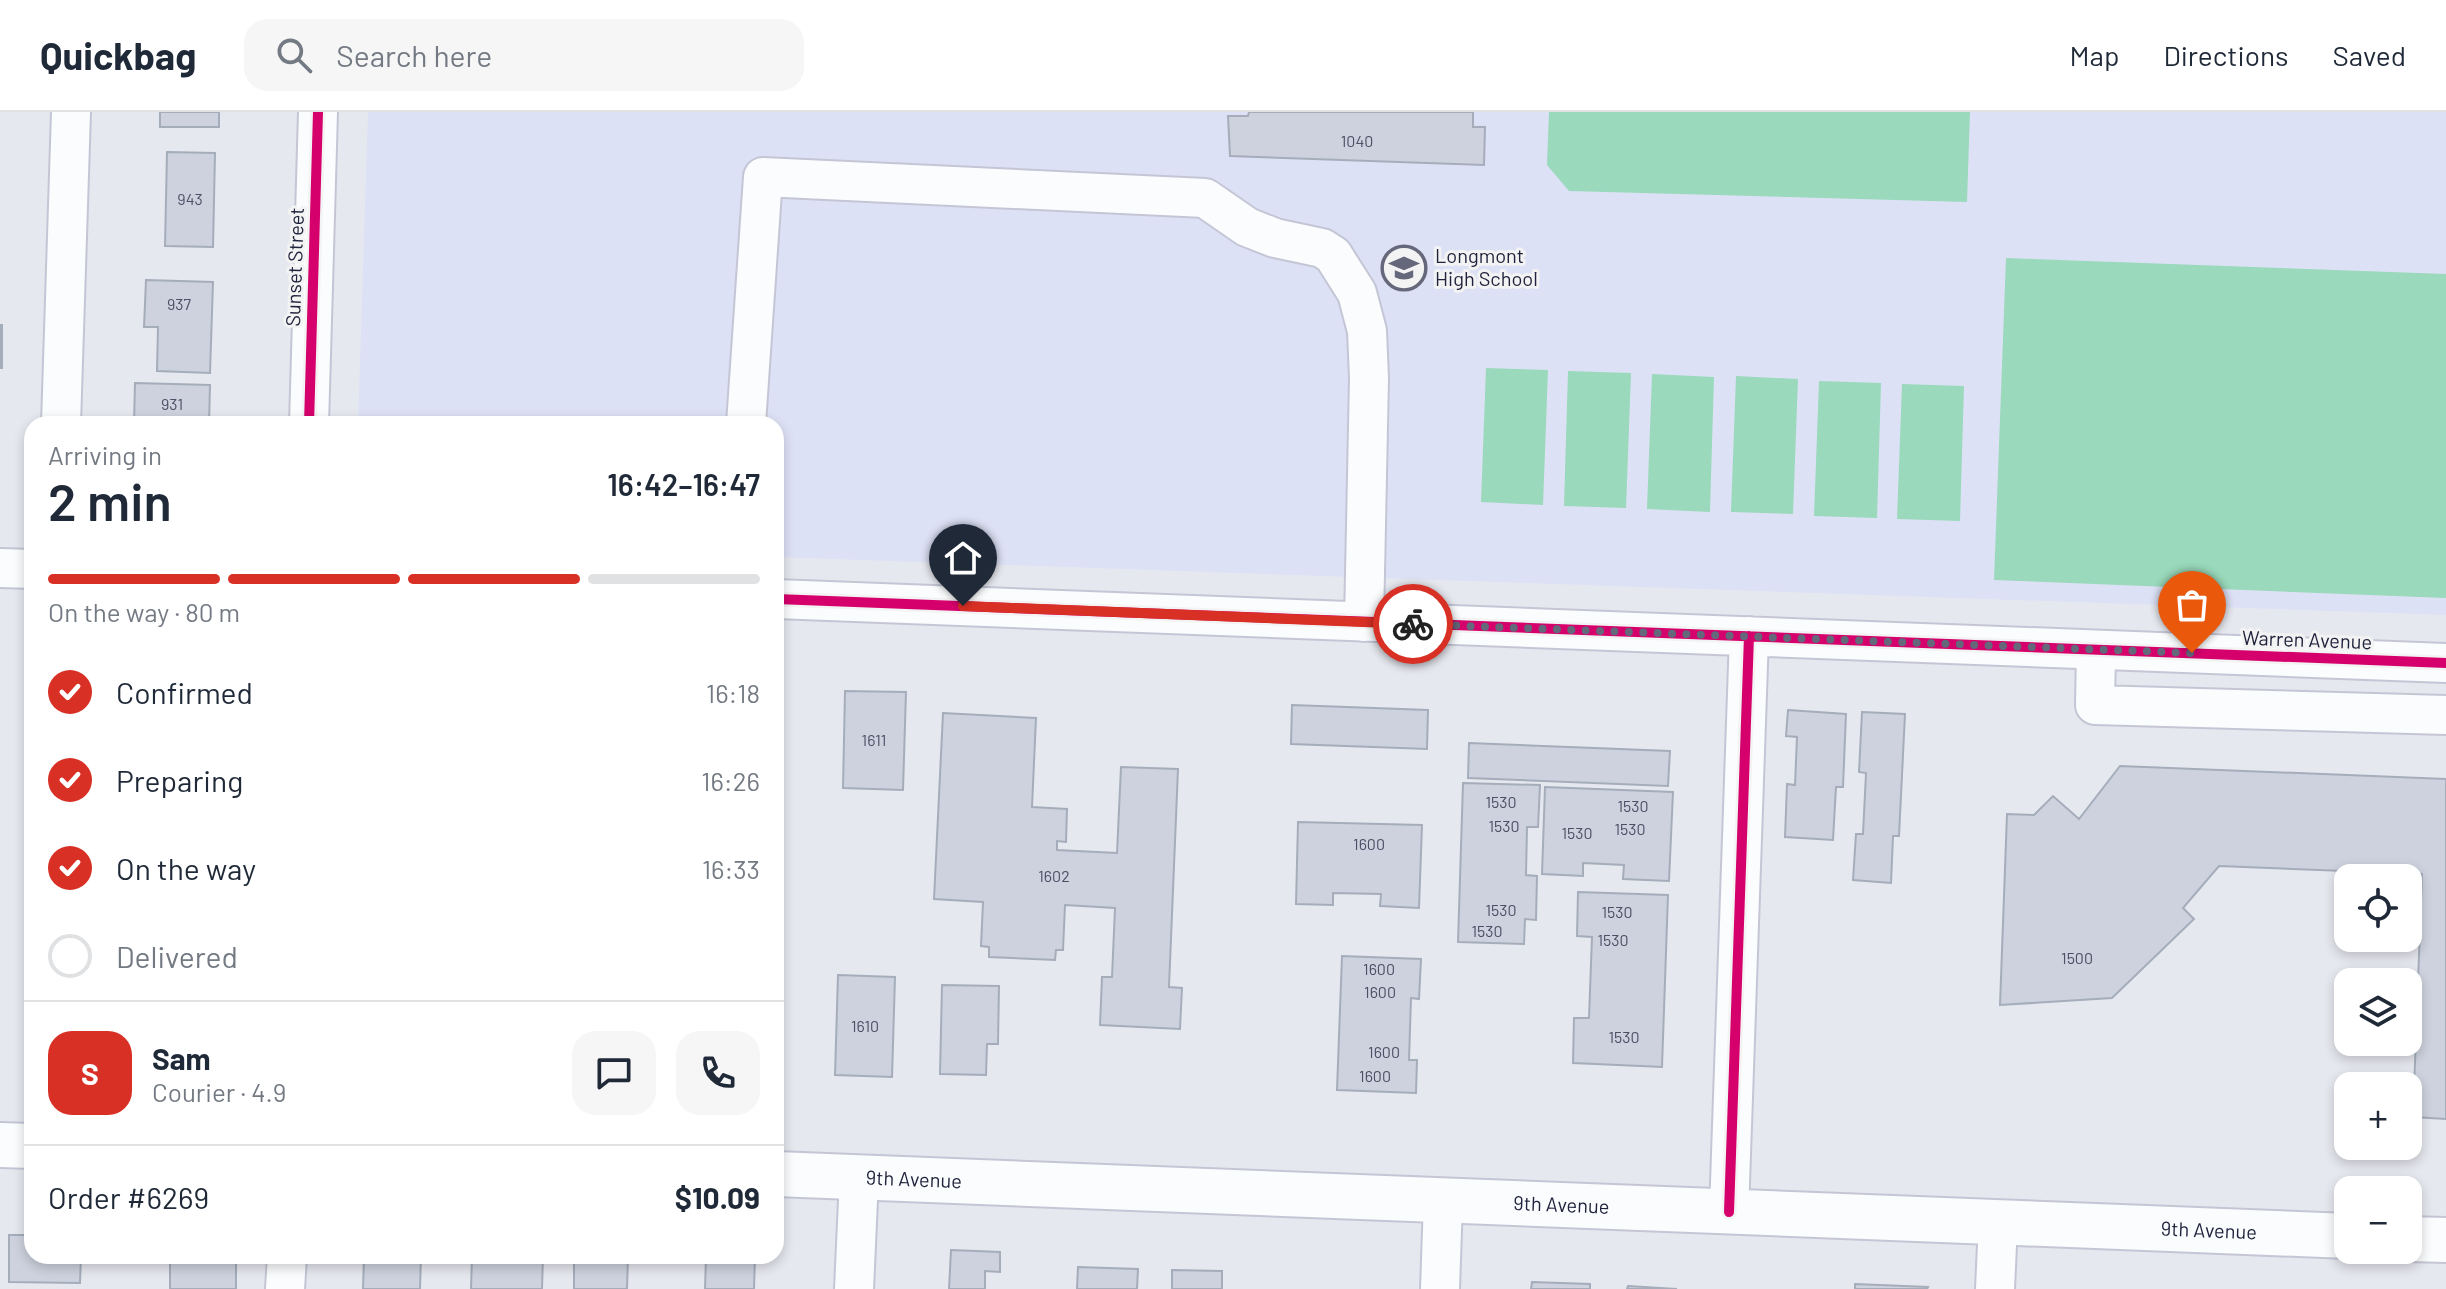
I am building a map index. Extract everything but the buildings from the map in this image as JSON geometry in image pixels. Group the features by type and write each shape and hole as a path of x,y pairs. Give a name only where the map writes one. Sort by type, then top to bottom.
{"main road":[{"path":"0,1145 24,1146"},
{"name":"9th Avenue","path":"784,1174 2334,1235"},
{"path":"2422,1239 2446,1240"}],"street":[{"path":"61,416 71,112"},
{"name":"Sunset Street","path":"309,416 318,112"},
{"path":"747,416 763,177 1205,198 1247,227 1333,255 1357,293 1367,331 1369,378 1364,622"},
{"path":"0,568 24,569"},
{"name":"Warren Avenue","path":"784,599 2446,663"},
{"path":"1729,1212 1749,636"},
{"path":"2096,650 2095,705 2446,715"},
{"path":"854,1289 859,1178"},
{"path":"1440,1289 1443,1201"},
{"path":"1995,1289 1998,1223"},
{"path":"285,1289 287,1264"}],"shaded area":[{"name":"Longmont High School","path":"368,112 2446,112 2446,615 784,557 784,416 358,416"}],"green space":[{"path":"1549,112 1970,112 1967,202 1569,191 1547,165"},
{"path":"2006,258 2446,274 2446,598 1994,580"},
{"path":"1486,368 1548,370 1543,505 1481,502"},
{"path":"1568,371 1631,373 1626,508 1564,506"},
{"path":"1652,374 1714,377 1710,512 1647,509"},
{"path":"1736,376 1798,379 1793,514 1731,512"},
{"path":"1819,381 1881,383 1877,518 1814,516"},
{"path":"1902,384 1964,386 1960,521 1897,519"}],"cycle path":[{"path":"309,416 318,112"},
{"path":"784,599 2446,663"},
{"path":"1729,1212 1749,636"}],"way so far":[{"path":"1413,624 2192,653"}],"place":[{"name":"Longmont High School","path":"1404,268"}],"route":[{"path":"963,606 1413,624"}]}
